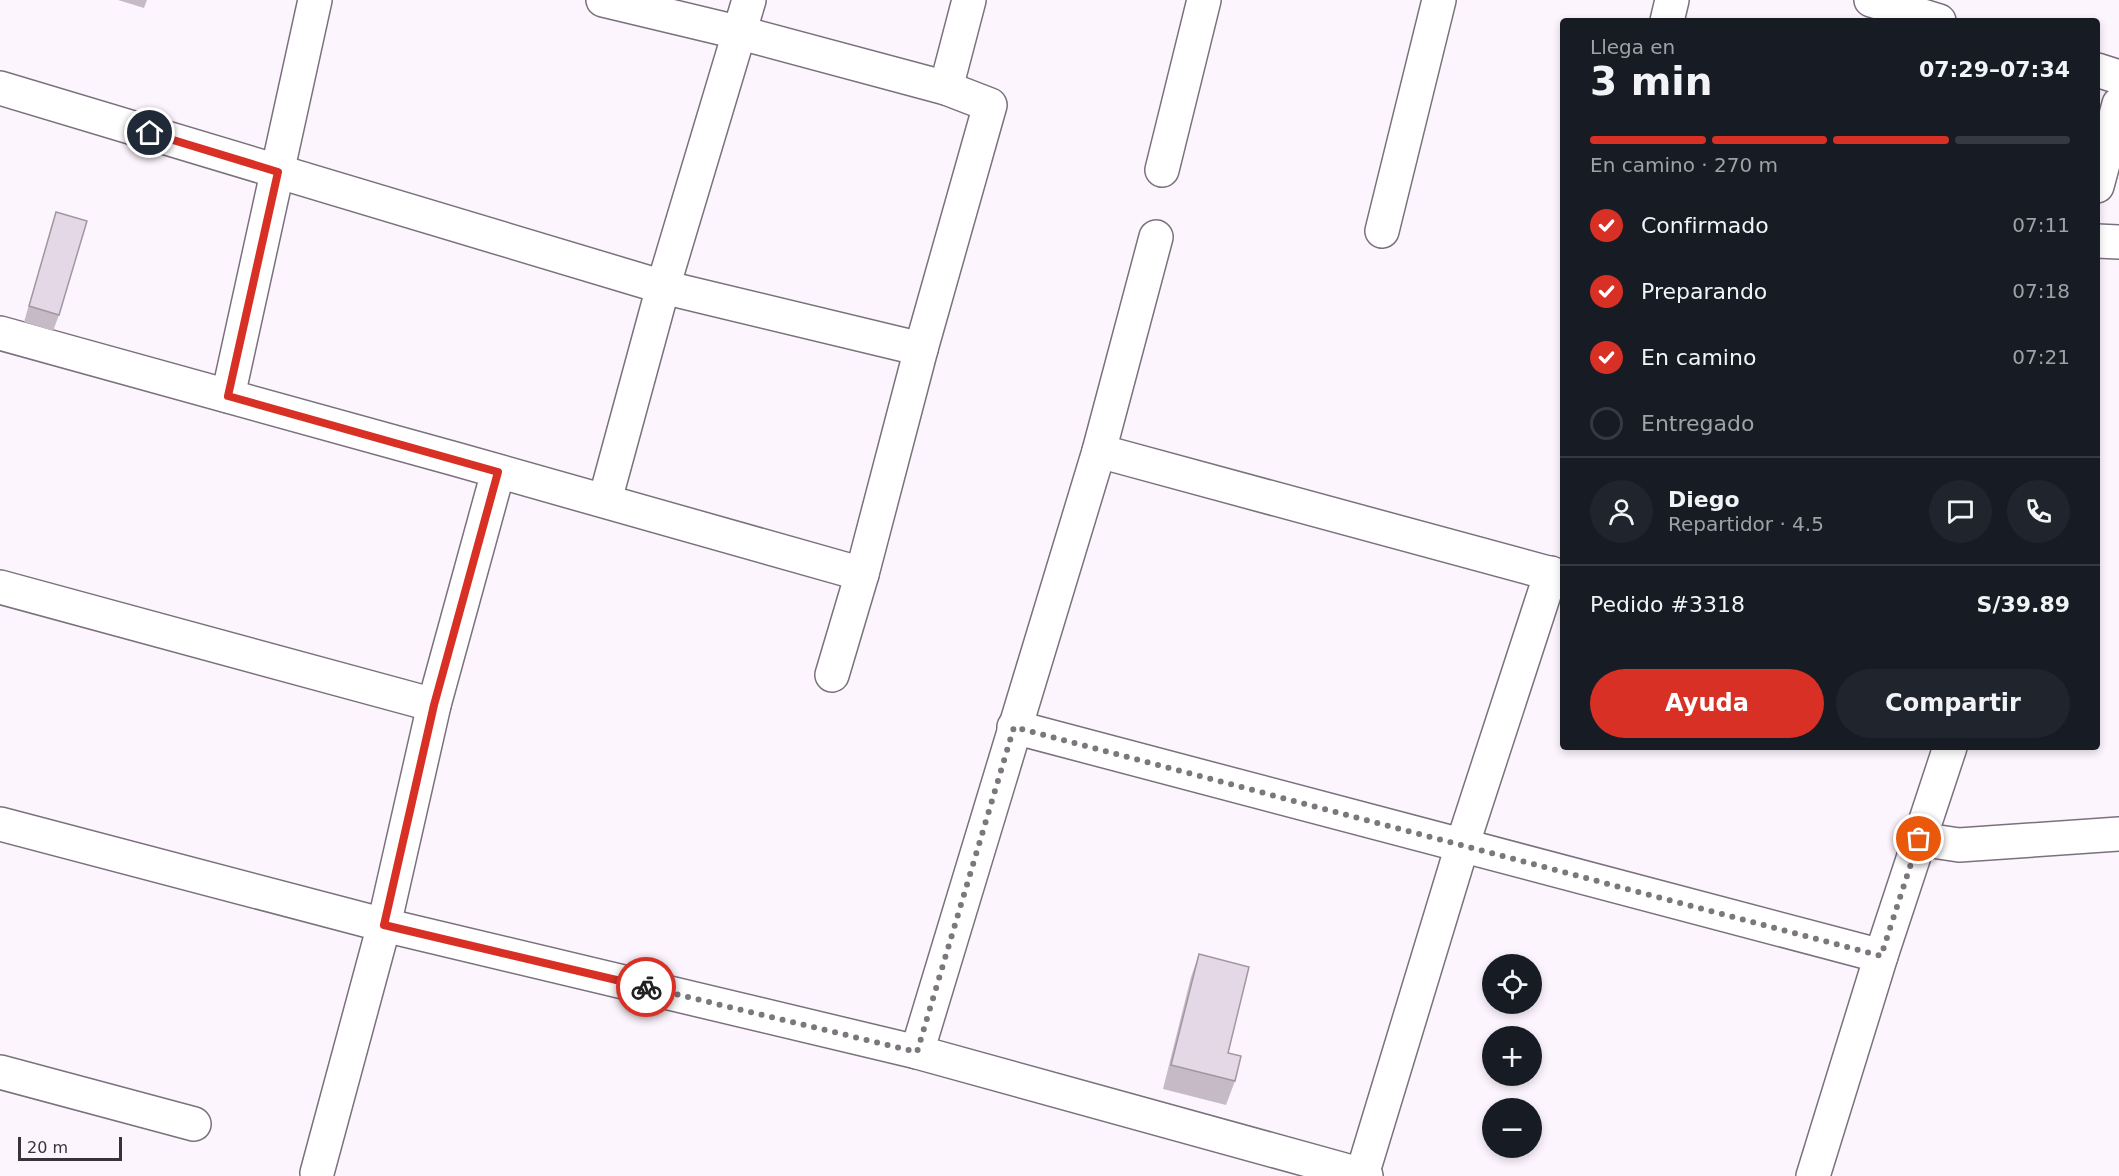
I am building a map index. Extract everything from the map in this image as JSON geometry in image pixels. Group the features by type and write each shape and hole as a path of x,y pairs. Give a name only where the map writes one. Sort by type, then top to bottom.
{"street":[{"path":"228,396 315,0"},
{"path":"603,0 741,33 946,88 990,105 921,350 862,574 832,675"},
{"path":"605,500 663,288 749,0"},
{"path":"946,88 969,0"},
{"path":"1162,170 1204,0"},
{"path":"1382,231 1439,0"},
{"path":"1668,18 1672,0"},
{"path":"1871,0 1916,13"},
{"path":"2100,71 2119,77"},
{"path":"0,88 663,288 921,350"},
{"path":"2100,175 2119,104"},
{"path":"917,1052 1099,451 1156,237"},
{"path":"2100,241 2119,242"},
{"path":"0,333 605,500 862,574"},
{"path":"0,825 384,925 917,1052 1364,1176 1462,846 1557,575 1099,451"},
{"path":"317,1173 384,925 434,705 498,472"},
{"path":"0,587 434,705"},
{"path":"1014,727 1881,956"},
{"path":"1813,1176 1881,956 1949,750"},
{"path":"1919,839 1959,845 2119,834"},
{"path":"0,1072 194,1124"}],"building":[{"path":"56,212 87,221 59,315 29,306"},
{"path":"1199,954 1249,967 1228,1053 1241,1056 1235,1081 1171,1065"}],"way so far":[{"path":"646,987 917,1052 1014,727 1881,956 1919,839"}],"route":[{"path":"150,133 278,172 228,396 498,472 434,705 384,925 646,987"}]}
